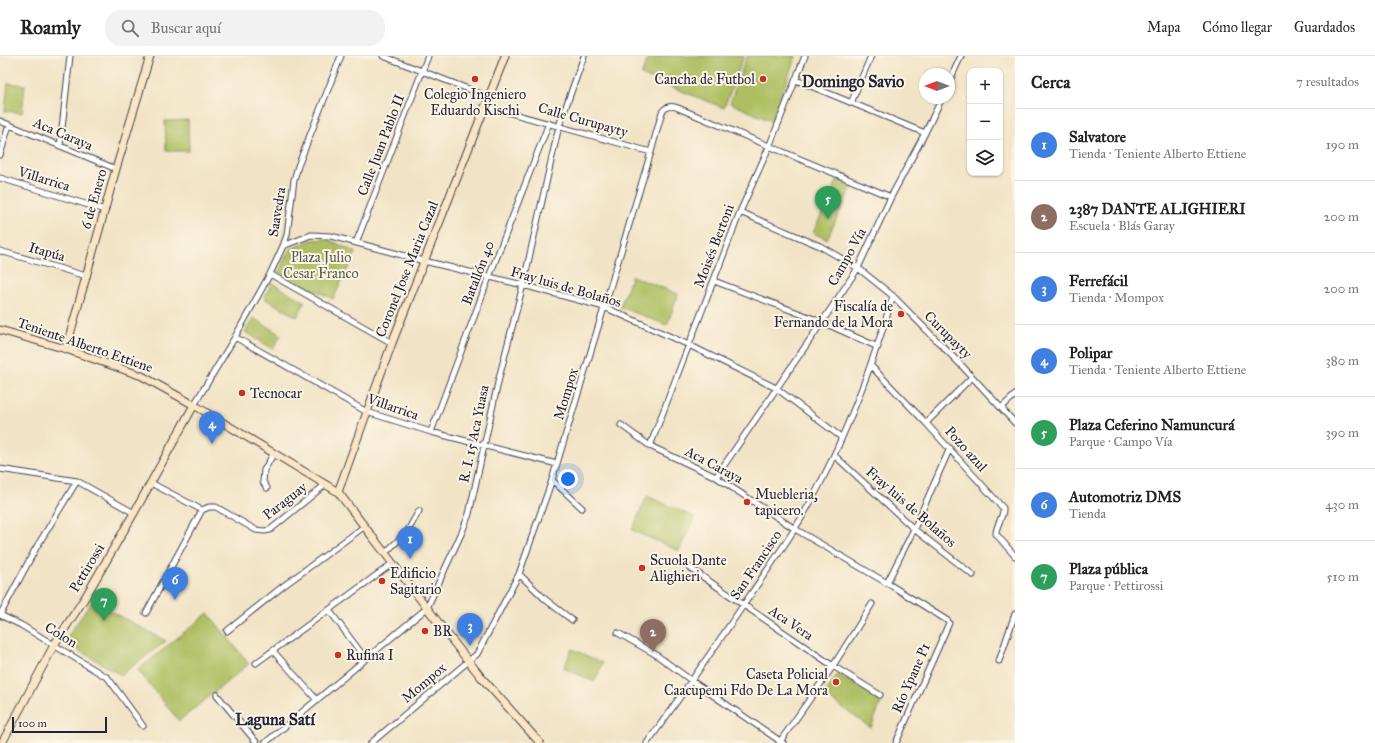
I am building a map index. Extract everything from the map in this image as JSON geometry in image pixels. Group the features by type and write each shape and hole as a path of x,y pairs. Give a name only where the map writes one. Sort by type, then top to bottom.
{"main road":[{"name":"6 de Enero","path":"66,349 116,169 150,56"},
{"name":"Coronel Jose Maria Cazal","path":"338,492 392,343 505,56"},
{"name":"Teniente Alberto Ettiene","path":"0,330 66,349 142,376 194,405 338,492 469,661 540,743"},
{"name":"Pettirossi","path":"2,743 54,645 86,596 194,405"}],"street":[{"path":"60,146 70,56"},
{"name":"Saavedra","path":"194,405 235,337 270,274 283,246 287,235 294,180 298,166 341,56"},
{"path":"383,56 489,97"},
{"name":"Calle Juan Pablo II","path":"356,242 428,56"},
{"name":"R. I. 15 Aca Yuasa","path":"264,743 427,608 469,514 498,378 523,285 559,126 584,56"},
{"name":"Moisés Bertoni","path":"650,446 740,212 769,146 805,56"},
{"path":"851,103 871,56"},
{"path":"955,69 961,56"},
{"path":"796,80 925,133"},
{"name":"Campo Vía","path":"716,476 858,268 891,197 939,104"},
{"name":"Calle Curupayty","path":"485,106 651,152"},
{"name":"Mompox","path":"374,742 477,654 519,574 557,464 664,108 673,106 769,146"},
{"name":"Aca Caraya","path":"0,121 116,169"},
{"name":"Batallón 40","path":"431,432 549,123"},
{"path":"0,155 9,125"},
{"path":"769,146 891,197"},
{"name":"Villarrica","path":"0,178 105,210"},
{"name":"Curupayty","path":"740,212 820,246 858,268 893,296 1015,423"},
{"name":"Fray luis de Bolaños","path":"283,246 302,238 320,235 331,236 424,261 523,285 604,308 689,345 776,388 841,437"},
{"name":"Itapúa","path":"0,251 86,276"},
{"path":"270,274 392,343"},
{"path":"714,280 822,322 878,347"},
{"name":"San Francisco","path":"647,743 692,682 744,605 795,529 817,490 834,455 871,366 893,296"},
{"name":"Villarrica","path":"235,337 366,412 431,432 557,464"},
{"name":"Pozo azul","path":"871,366 950,448 1003,508 1004,512 996,528 996,534 1015,556"},
{"path":"926,423 972,377"},
{"path":"1001,408 1015,395"},
{"name":"Aca Caraya","path":"621,425 650,446 716,476 795,529 946,619 948,623"},
{"path":"887,583 914,529 950,448"},
{"path":"267,488 263,482 264,470 274,453"},
{"name":"Fray luis de Bolaños","path":"834,455 914,529 973,574"},
{"path":"0,469 77,481 134,513"},
{"path":"552,480 582,508"},
{"path":"0,615 37,547 77,481"},
{"name":"Paraguay","path":"151,483 202,510 209,507 216,507 256,530 264,531 270,530 326,484"},
{"path":"146,613 202,510"},
{"path":"385,553 407,532 419,510"},
{"path":"227,631 282,587 365,526"},
{"path":"256,663 393,563"},
{"name":"Aca Vera","path":"690,568 833,666 880,695"},
{"path":"519,574 546,600 572,620"},
{"path":"618,633 655,654 692,682 781,742 833,666 872,604"},
{"path":"329,610 365,658"},
{"path":"999,661 1015,614"},
{"name":"Colon","path":"0,615 21,625 108,678 142,726"},
{"name":"Río Ypane P1","path":"896,743 948,623"},
{"path":"273,651 317,700"},
{"path":"217,695 257,743"}],"green space":[{"path":"649,56 744,56 724,108 641,75"},
{"name":"Cancha de Futbol","path":"747,56 796,56 771,121 730,103"},
{"path":"8,83 25,85 22,113 5,111"},
{"path":"188,120 189,151 166,151 165,121"},
{"path":"838,179 852,186 827,239 813,233"},
{"name":"Plaza Julio Cesar Franco","path":"327,239 356,252 333,299 278,272 289,250 311,240"},
{"path":"632,276 678,294 667,325 620,307"},
{"path":"272,283 305,302 297,317 264,298"},
{"path":"253,318 281,335 273,349 245,332"},
{"path":"647,496 694,517 679,551 632,530"},
{"path":"92,601 166,641 121,675 64,642"},
{"path":"208,613 249,664 179,721 138,670"},
{"path":"572,649 603,663 594,682 564,668"},
{"path":"838,674 881,702 871,728 824,695"}],"place":[{"name":"Colegio Ingeniero Eduardo Kischi","path":"475,79"},
{"name":"Cancha de Futbol","path":"763,79"},
{"name":"Plaza Ceferino Namuncurá","path":"828,219"},
{"name":"Fiscalía de Fernando de la Mora","path":"901,314"},
{"name":"Tecnocar","path":"242,393"},
{"name":"Polipar","path":"212,444"},
{"name":"Muebleria, tapicero.","path":"747,502"},
{"name":"Salvatore","path":"410,559"},
{"name":"Scuola Dante Alighieri","path":"642,568"},
{"name":"Edificio Sagitario","path":"382,581"},
{"name":"Automotriz DMS","path":"175,600"},
{"name":"Plaza pública","path":"104,621"},
{"name":"BR","path":"425,631"},
{"name":"Ferrefácil","path":"470,646"},
{"name":"2387 DANTE ALIGHIERI","path":"653,652"},
{"name":"Rufina I","path":"338,655"},
{"name":"Caseta Policial Caacupemi Fdo De La Mora","path":"836,682"}],"district":[{"name":"Domingo Savio","path":"853,81"},
{"name":"Laguna Satí","path":"275,719"}]}
